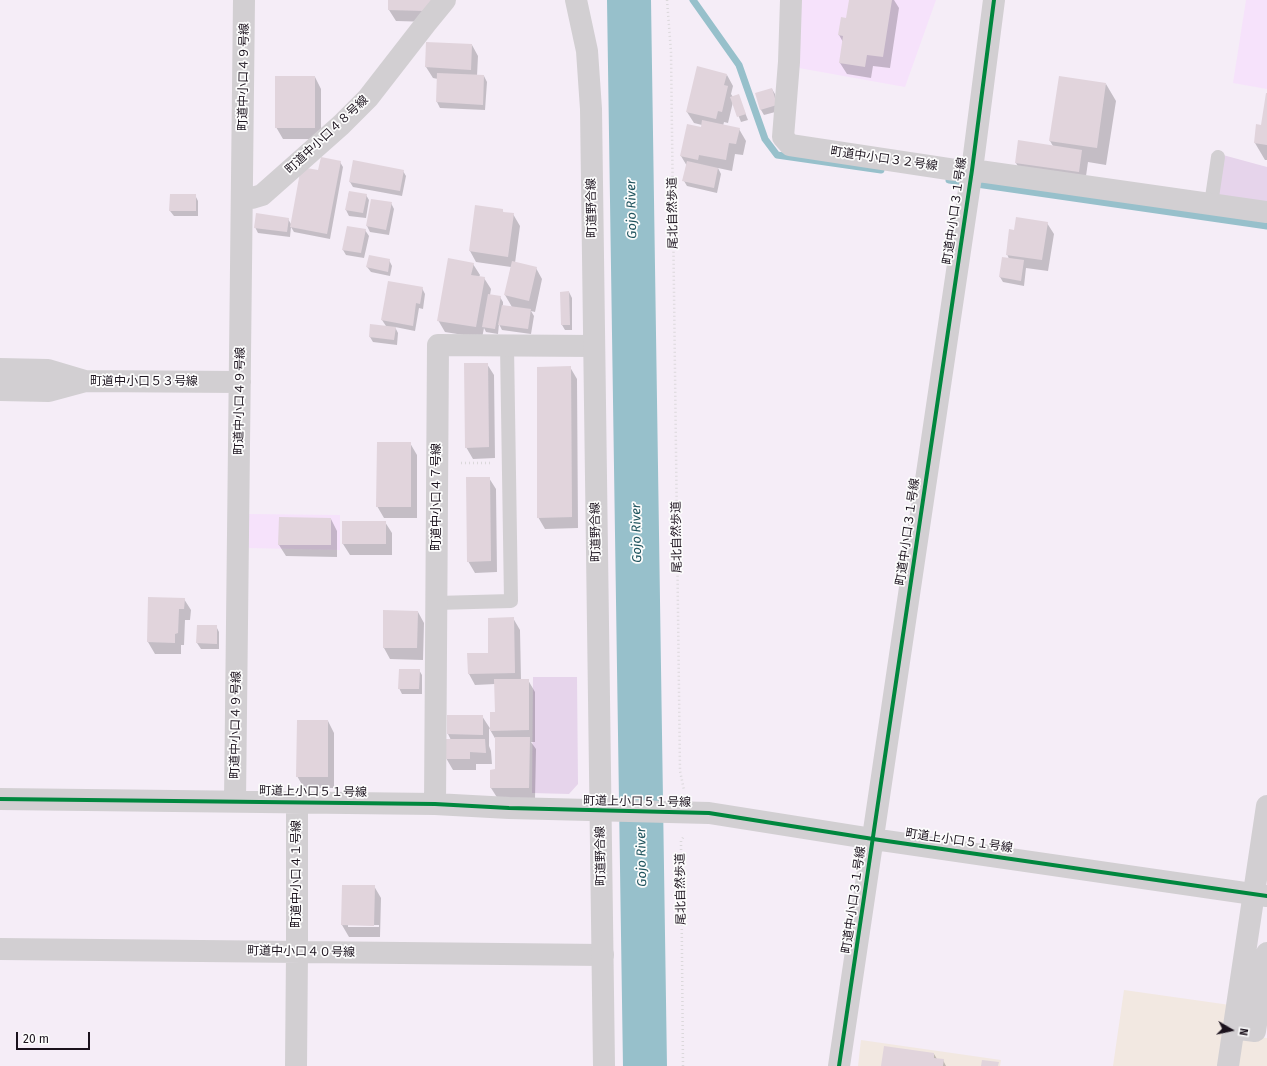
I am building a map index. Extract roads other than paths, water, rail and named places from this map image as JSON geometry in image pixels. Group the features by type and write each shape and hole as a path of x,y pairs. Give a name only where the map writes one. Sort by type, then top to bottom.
{"street":[{"name":"町道中小口４９号線","path":"235,801 244,0"},
{"name":"町道中小口４８号線","path":"242,198 252,198 262,194 341,125 368,98 445,0"},
{"name":"町道野合線","path":"576,0 587,50 589,80 606,811 603,955 604,1066"},
{"name":"町道中小口３２号線","path":"791,0 789,62 783,137 790,145 955,170 972,170 1267,212"},
{"name":"町道中小口３１号線","path":"839,1066 972,170 994,0"},
{"name":"町道中小口４７号線","path":"435,804 438,345 594,346"},
{"path":"0,369 48,370 86,381"},
{"name":"町道中小口５３号線","path":"0,390 49,391 86,381 240,382"},
{"name":"町道上小口５１号線","path":"0,799 435,804 509,808 709,813 873,839 1260,895"},
{"name":"町道中小口４１号線","path":"296,1066 297,802"},
{"path":"1228,1066 1233,1028 1260,895 1267,806"},
{"name":"町道中小口４０号線","path":"0,949 603,955"},
{"path":"1233,1028 1255,1031 1267,953"}],"lane":[{"path":"1211,204 1218,157"},
{"path":"436,602 511,602 507,346"}],"waterway":[{"name":"Gojo River","path":"629,0 645,1066"},
{"path":"693,0 739,65 765,139 777,155 881,170"},
{"path":"949,180 1267,226"}]}
